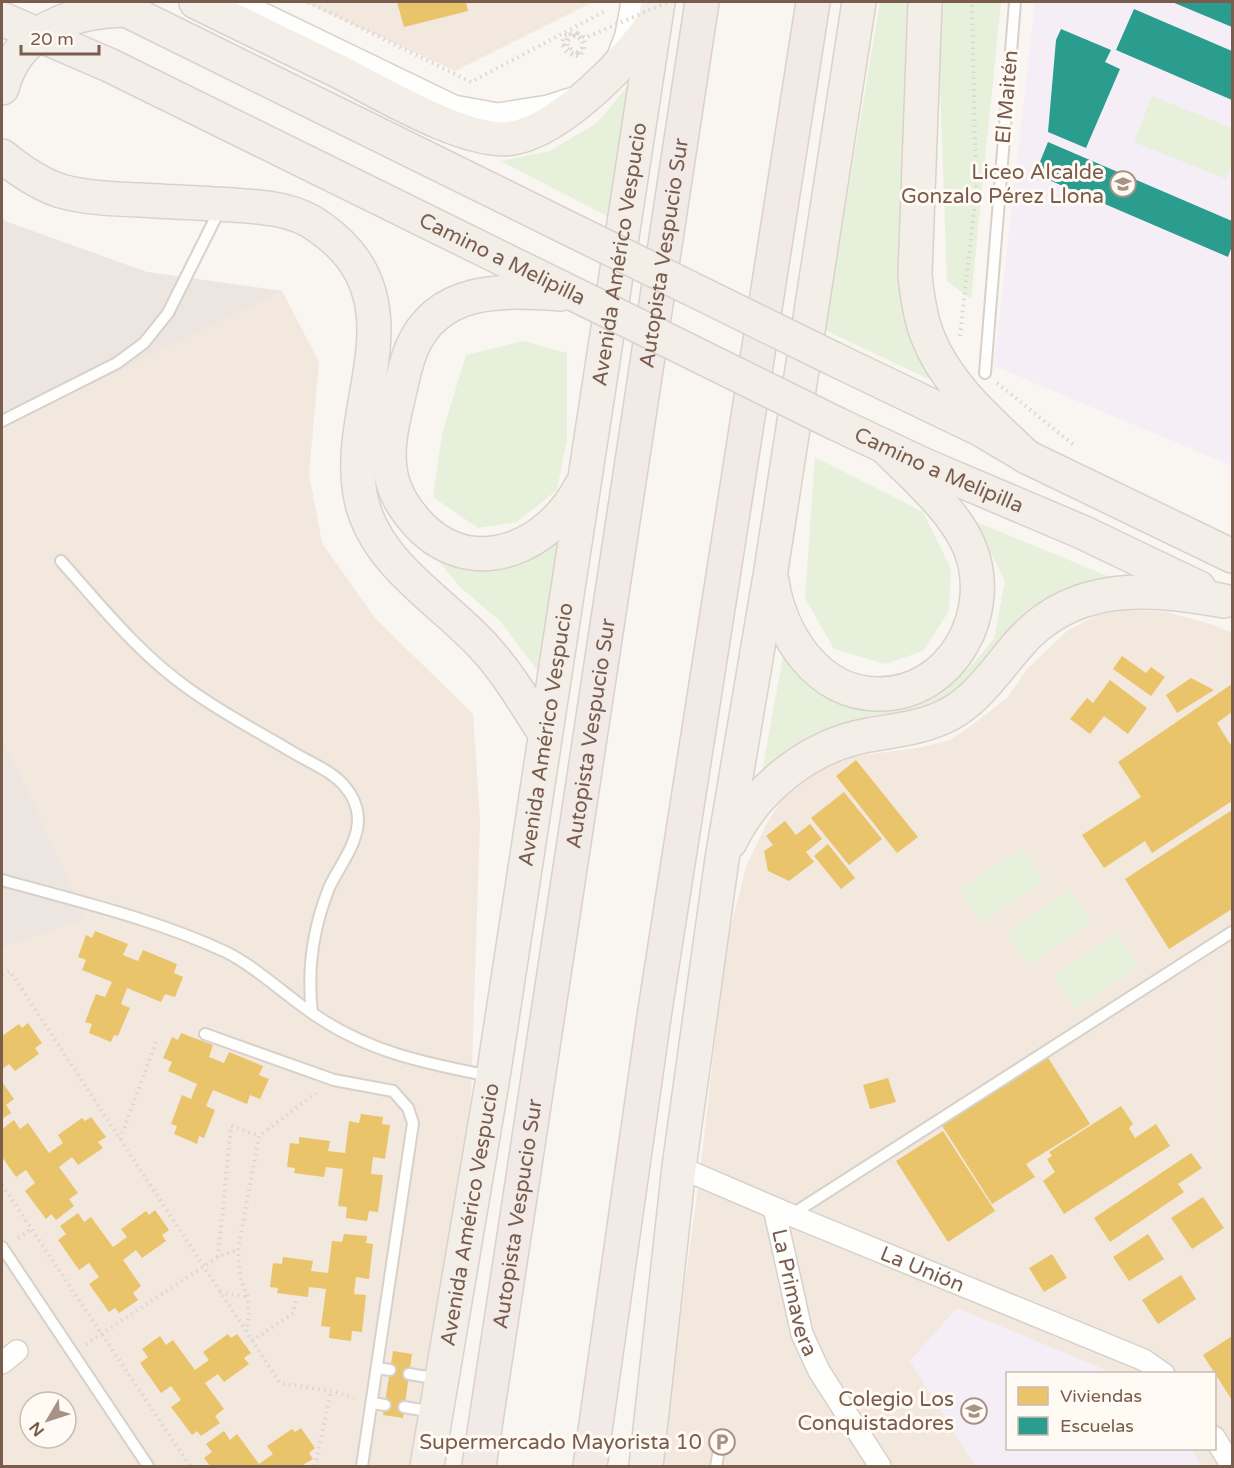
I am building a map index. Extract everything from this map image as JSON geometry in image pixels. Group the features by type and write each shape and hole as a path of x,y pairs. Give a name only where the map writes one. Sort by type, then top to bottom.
{"highway":[{"name":"Autopista Vespucio Sur","path":"479,1467 702,2"},
{"path":"590,1467 655,1010 813,2"}],"main road":[{"path":"196,2 429,116 479,135 512,138 526,135 556,118 606,78 642,39 646,6"},
{"path":"646,1467 679,1167 722,859 771,570 860,2"},
{"path":"925,2 915,275 922,318 934,349 957,384 989,421 1027,457"},
{"path":"2,88 16,56 39,34 52,26 86,13 118,6 980,429 1027,457 1233,556"},
{"name":"Avenida Américo Vespucio","path":"427,1467 493,1077 584,480 646,6"},
{"name":"Camino a Melipilla","path":"2,19 120,70 837,424 1082,532 1228,603"},
{"path":"2,135 14,161 13,164 40,182 61,191 116,199 275,209 308,220 340,244 361,271 371,296 374,312 373,344 356,467 362,504 368,522 379,543 393,561 485,648 521,695 545,734"},
{"path":"580,297 498,291 465,298 441,311 416,340 406,363 392,428 389,463 397,495 406,511 416,522 452,548 478,554 491,554 510,549 545,531 574,500 584,480"},
{"path":"771,570 780,614 789,635 808,663 832,680 856,691 888,693 921,683 948,663 959,650 974,618 978,599 975,561 963,534 946,511 884,446"},
{"path":"722,859 748,812 787,772 826,748 848,740 914,728 951,713 978,693 1034,629 1070,606 1090,598 1123,591 1191,594 1228,603"}],"street":[{"path":"239,2 429,95 454,106 477,112 498,114 548,106 569,99 606,78"},
{"name":"La Unión","path":"679,1167 1144,1360 1161,1372"},
{"name":"La Primavera","path":"783,1212 802,1334 819,1371 880,1467"},
{"path":"1216,1439 1232,1467"}],"lane":[{"name":"El Maitén","path":"985,373 1015,2"},
{"path":"2,421 117,363 144,343 168,313 222,204"},
{"path":"61,561 131,639 160,666 189,689 232,717 324,770 345,787 352,796 358,819 357,831 330,885 315,929 309,994 312,1013"},
{"path":"2,880 176,932 228,953 312,1013 380,1049 414,1060 493,1077"},
{"path":"783,1212 1233,932"},
{"path":"205,1034 334,1080 393,1091 408,1108 414,1123 362,1467"},
{"path":"2,1248 148,1467"},
{"path":"377,1368 390,1370"},
{"path":"409,1374 442,1379"},
{"path":"372,1403 385,1405"},
{"path":"404,1407 436,1412"},
{"path":"716,1467 718,1455"}],"path":[{"path":"308,2 471,82 646,6"},
{"path":"972,2 976,193 959,340 985,373 1076,446"},
{"path":"574,43 646,6"},
{"path":"581,49 574,52 568,47 567,41 574,36 582,40 584,46 579,53 576,54 568,51 564,42 568,35 578,34 586,45 579,56 569,54 562,43 564,36 573,32 578,33 585,38"},
{"path":"2,974 10,971 280,1383 331,1391 372,1403"},
{"path":"120,1139 156,1042"},
{"path":"246,1332 249,1316 248,1298 240,1277 238,1250 259,1136 334,1080"},
{"path":"218,1257 231,1126 259,1136"},
{"path":"2,1185 190,1467"},
{"path":"71,1352 218,1257 238,1250"},
{"path":"220,1292 248,1298"},
{"path":"252,1341 293,1313 296,1300"},
{"path":"315,1467 331,1391"}],"shaded area":[{"path":"304,2 593,2 455,71"},
{"name":"Liceo Alcalde Gonzalo Pérez Llona","path":"1035,2 1232,2 1232,466 994,366"},
{"path":"2,217 5,221 147,272 282,291 2,429"},
{"path":"282,291 319,362 309,474 322,543 375,618 473,714 480,820 471,1097 413,1466 2,1466 2,948 87,918 2,736 2,429"},
{"path":"1126,610 1167,612 1214,625 1232,633 1232,1466 660,1466 699,1180 725,955 747,864 780,802 801,783 848,757 917,748 950,740 1007,698 1028,668 1067,631 1097,615"},
{"path":"2,736 87,918 2,948"},
{"name":"Colegio Los Conquistadores","path":"957,1308 1111,1372 1006,1372 1006,1450 1192,1450 1202,1466 975,1466 910,1361"}],"green space":[{"path":"880,2 907,2 903,254 939,384 825,330"},
{"path":"937,2 1001,2 971,299 947,281"},
{"path":"630,83 607,216 501,161 550,151 598,122"},
{"path":"1152,96 1232,128 1232,163 1226,179 1134,142"},
{"path":"523,341 567,353 567,440 557,490 517,522 478,528 433,497 442,434 466,355"},
{"path":"815,457 923,512 951,569 949,611 923,651 885,664 834,649 805,598"},
{"path":"974,521 1117,580 954,698 760,783 784,651 911,701 968,669 994,639 1005,581"},
{"path":"416,534 474,566 560,534 537,670 500,621 460,587"},
{"path":"1023,848 1045,881 981,923 959,889"},
{"path":"1070,889 1092,923 1028,965 1006,932"},
{"path":"1117,933 1139,967 1075,1009 1053,975"}],"building: Viviendas":[{"path":"397,2 466,2 468,11 404,27"},
{"path":"1122,656 1146,673 1151,667 1165,677 1151,696 1113,669"},
{"path":"1191,678 1214,690 1177,713 1166,695"},
{"path":"1110,680 1147,708 1128,734 1104,716 1090,734 1070,719 1087,698 1093,703"},
{"path":"1232,684 1232,712 1217,723 1232,747 1232,801 1152,853 1145,841 1104,868 1082,835 1141,797 1118,762"},
{"path":"856,760 918,837 897,853 836,776"},
{"path":"844,792 882,839 849,865 811,818"},
{"path":"1232,810 1232,909 1169,949 1125,879"},
{"path":"785,821 796,835 810,824 822,839 806,852 814,862 789,881 768,871 764,851 773,845 766,836"},
{"path":"828,844 855,878 841,889 814,856"},
{"path":"95,931 128,944 123,955 138,961 143,950 177,964 174,973 183,977 175,997 165,994 161,1002 127,988 121,1004 130,1008 118,1036 114,1035 111,1042 89,1033 92,1024 85,1022 96,994 105,997 112,982 82,970 86,960 78,957 86,935 92,938"},
{"path":"28,1023 42,1043 35,1048 39,1054 15,1071 9,1064 2,1069 2,1036 19,1024 22,1028"},
{"path":"181,1033 213,1045 209,1057 224,1063 229,1052 263,1066 259,1075 269,1079 260,1099 250,1095 247,1104 213,1090 206,1106 215,1110 204,1138 199,1136 197,1144 174,1134 177,1126 171,1124 182,1095 191,1099 197,1084 168,1071 172,1062 163,1058 172,1037 178,1040"},
{"path":"1047,1056 1090,1124 1026,1164 1035,1177 992,1204 941,1124"},
{"path":"888,1078 896,1102 870,1109 863,1085"},
{"path":"2,1082 14,1099 6,1105 11,1113 2,1119"},
{"path":"1121,1106 1133,1124 1129,1128 1135,1138 1156,1124 1170,1146 1064,1214 1043,1181 1055,1172 1047,1159 1052,1156 1049,1152"},
{"path":"361,1114 383,1117 382,1124 390,1125 385,1159 373,1157 371,1174 383,1175 378,1212 369,1211 367,1221 346,1218 347,1207 338,1206 343,1169 326,1167 324,1177 294,1173 295,1168 287,1167 290,1143 299,1144 299,1137 330,1141 328,1151 345,1153 349,1121 359,1123"},
{"path":"91,1117 106,1137 98,1142 103,1148 78,1165 72,1157 59,1167 78,1193 69,1199 74,1206 56,1220 51,1214 46,1219 25,1191 35,1183 26,1170 16,1177 2,1157 2,1129 14,1120 20,1129 28,1123 49,1153 63,1143 58,1135 82,1118 85,1121"},
{"path":"943,1131 995,1211 948,1242 896,1161"},
{"path":"1191,1153 1202,1168 1178,1184 1184,1192 1110,1242 1094,1218"},
{"path":"1203,1197 1224,1228 1192,1249 1171,1218"},
{"path":"155,1210 169,1230 162,1235 166,1241 142,1258 136,1250 123,1260 141,1286 133,1293 138,1300 119,1313 115,1308 109,1312 89,1284 99,1277 89,1263 79,1270 58,1240 66,1234 60,1226 78,1213 84,1222 91,1217 113,1247 127,1237 121,1229 146,1211 149,1215"},
{"path":"344,1234 367,1236 366,1243 373,1244 369,1279 356,1277 354,1294 366,1295 362,1332 352,1331 351,1341 329,1338 330,1327 321,1326 326,1289 309,1287 308,1297 277,1293 278,1288 270,1287 273,1263 282,1264 283,1257 313,1261 311,1271 328,1273 332,1241 342,1242"},
{"path":"1148,1234 1164,1259 1129,1281 1113,1257"},
{"path":"1052,1254 1067,1278 1044,1292 1029,1268"},
{"path":"1181,1275 1196,1299 1158,1324 1142,1300"},
{"path":"228,1334 231,1338 237,1334 251,1353 244,1358 249,1364 224,1382 218,1374 205,1383 224,1409 215,1416 220,1423 201,1436 197,1431 192,1435 171,1407 181,1400 171,1386 161,1393 140,1363 148,1357 142,1349 160,1336 166,1345 173,1340 195,1370 209,1360 203,1352"},
{"path":"1232,1336 1232,1400 1216,1372 1203,1355"},
{"path":"393,1351 412,1354 403,1418 383,1415"},
{"path":"301,1428 315,1448 309,1453 313,1459 301,1466 210,1466 204,1458 212,1452 206,1444 224,1431 230,1440 237,1434 259,1464 273,1454 267,1446 292,1429 295,1432"}],"building: Escuelas":[{"path":"1172,2 1232,2 1232,27"},
{"path":"1134,9 1232,51 1232,100 1116,50"},
{"path":"1061,29 1111,50 1105,62 1120,69 1086,148 1048,132 1056,40"},
{"path":"1048,142 1232,221 1232,246 1228,257 1035,174"}],"place":[{"name":"Liceo Alcalde Gonzalo Pérez Llona","path":"1123,184"},
{"name":"Colegio Los Conquistadores","path":"974,1411"},
{"name":"Supermercado Mayorista 10","path":"722,1442"}]}
